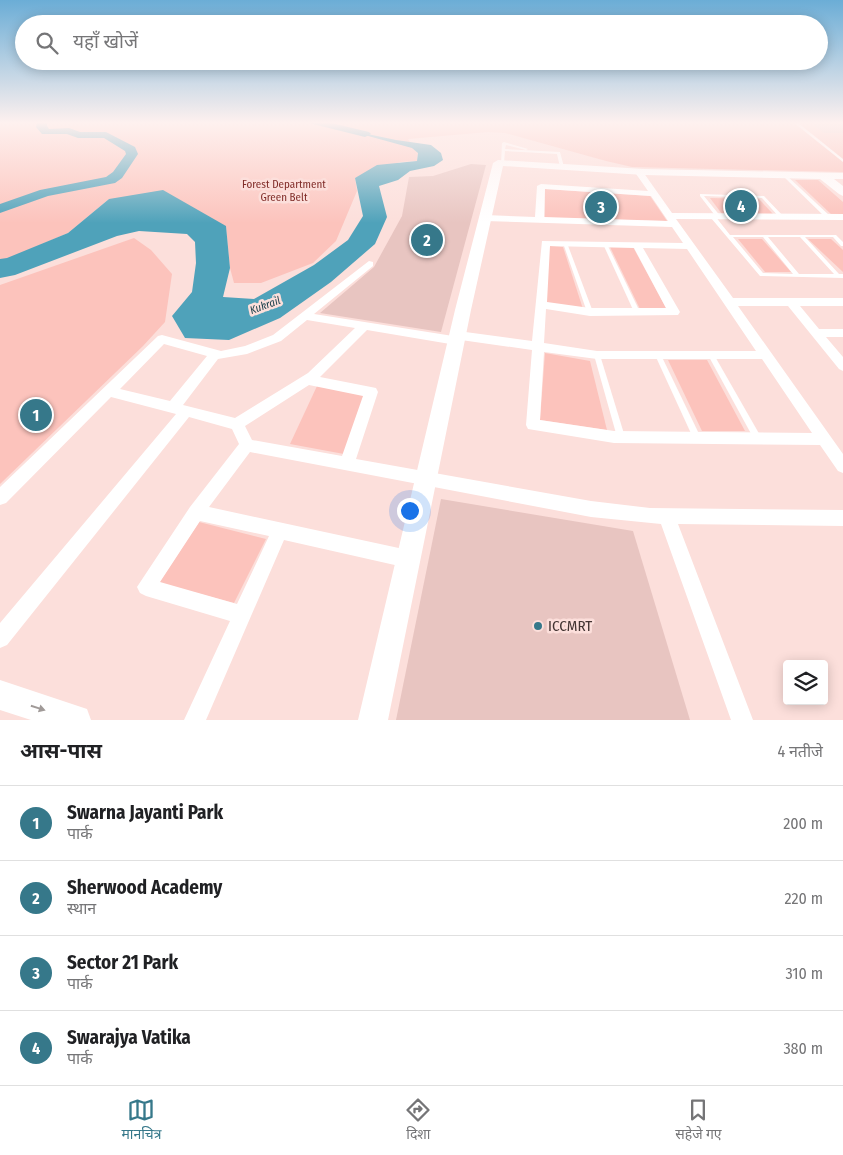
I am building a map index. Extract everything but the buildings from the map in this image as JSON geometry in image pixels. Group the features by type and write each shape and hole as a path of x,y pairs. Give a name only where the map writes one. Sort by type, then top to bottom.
{"street":[{"path":"373,720 457,338 498,163 638,171 843,176"},
{"path":"638,171 843,466"},
{"path":"823,176 843,192"},
{"path":"539,220 541,186 654,194"},
{"path":"485,218 672,220 716,216 843,217"},
{"path":"690,246 545,243 533,425 621,437 824,439"},
{"path":"541,305 590,312 674,312 637,245"},
{"path":"0,498 162,339 222,355 247,350 277,338 369,264"},
{"path":"729,302 843,302"},
{"path":"791,302 843,366"},
{"path":"304,316 364,326 538,346 597,355 766,355"},
{"path":"108,391 237,424 307,380 364,326"},
{"path":"816,333 843,333"},
{"path":"0,638 180,409 216,353"},
{"path":"307,380 371,392 347,464"},
{"path":"237,424 247,446"},
{"path":"247,446 591,509 667,517 843,518"},
{"path":"242,615 146,587 196,512 247,446"},
{"path":"196,512 408,559"},
{"path":"667,517 742,720"},
{"path":"195,720 280,530"},
{"path":"0,695 76,720"}],"lane":[{"path":"502,163 503,156"},
{"path":"560,156 562,167"},
{"path":"784,175 828,217"},
{"path":"782,217 763,197 701,195 730,236 762,275 841,276"},
{"path":"730,236 834,236 843,245"},
{"path":"764,236 797,275"},
{"path":"800,236 841,276"},
{"path":"565,243 590,312"},
{"path":"605,244 637,312"},
{"path":"597,355 621,437"},
{"path":"658,355 697,438"},
{"path":"711,355 758,438"}],"green space":[{"name":"Forest Department Green Belt","path":"0,156 418,156 417,161 400,162 355,178 357,191 336,241 313,263 261,283 234,283 230,268 226,226 109,199 68,233 7,259 0,259"},
{"path":"587,156 843,156 843,172 632,167"},
{"path":"795,180 818,180 843,202 843,215 832,215"},
{"path":"545,189 650,196 667,221 545,218"},
{"path":"710,198 759,199 773,214 722,214"},
{"path":"134,238 151,250 172,274 165,322 143,346 0,484 0,285"},
{"path":"738,239 762,239 791,272 765,272"},
{"path":"808,239 831,239 843,250 843,272"},
{"path":"549,246 563,247 583,309 546,303"},
{"path":"610,247 633,247 666,308 640,309"},
{"path":"545,353 590,361 607,430 540,420"},
{"path":"668,360 707,360 745,431 702,431"},
{"path":"317,386 366,395 344,454 290,444"},
{"path":"199,522 266,539 234,603 159,583"}],"water":[{"name":"Kukrail","path":"418,156 442,156 443,160 434,166 410,171 398,180 379,186 387,217 375,244 331,282 280,318 229,340 185,338 172,316 192,292 196,263 195,242 187,234 139,231 117,236 15,275 0,278 0,259 7,258 68,233 109,199 163,190 226,226 230,268 223,297 254,299 314,265 348,240 363,216 355,178 377,165 417,161"}],"waterway":[{"path":"0,209 45,193 110,180 118,175 131,156"}],"place":[{"name":"Swarajya Vatika","path":"741,206"},
{"name":"Sector 21 Park","path":"601,207"},
{"name":"Sherwood Academy","path":"427,240"},
{"name":"Swarna Jayanti Park","path":"36,415"},
{"name":"ICCMRT","path":"538,626"}]}
